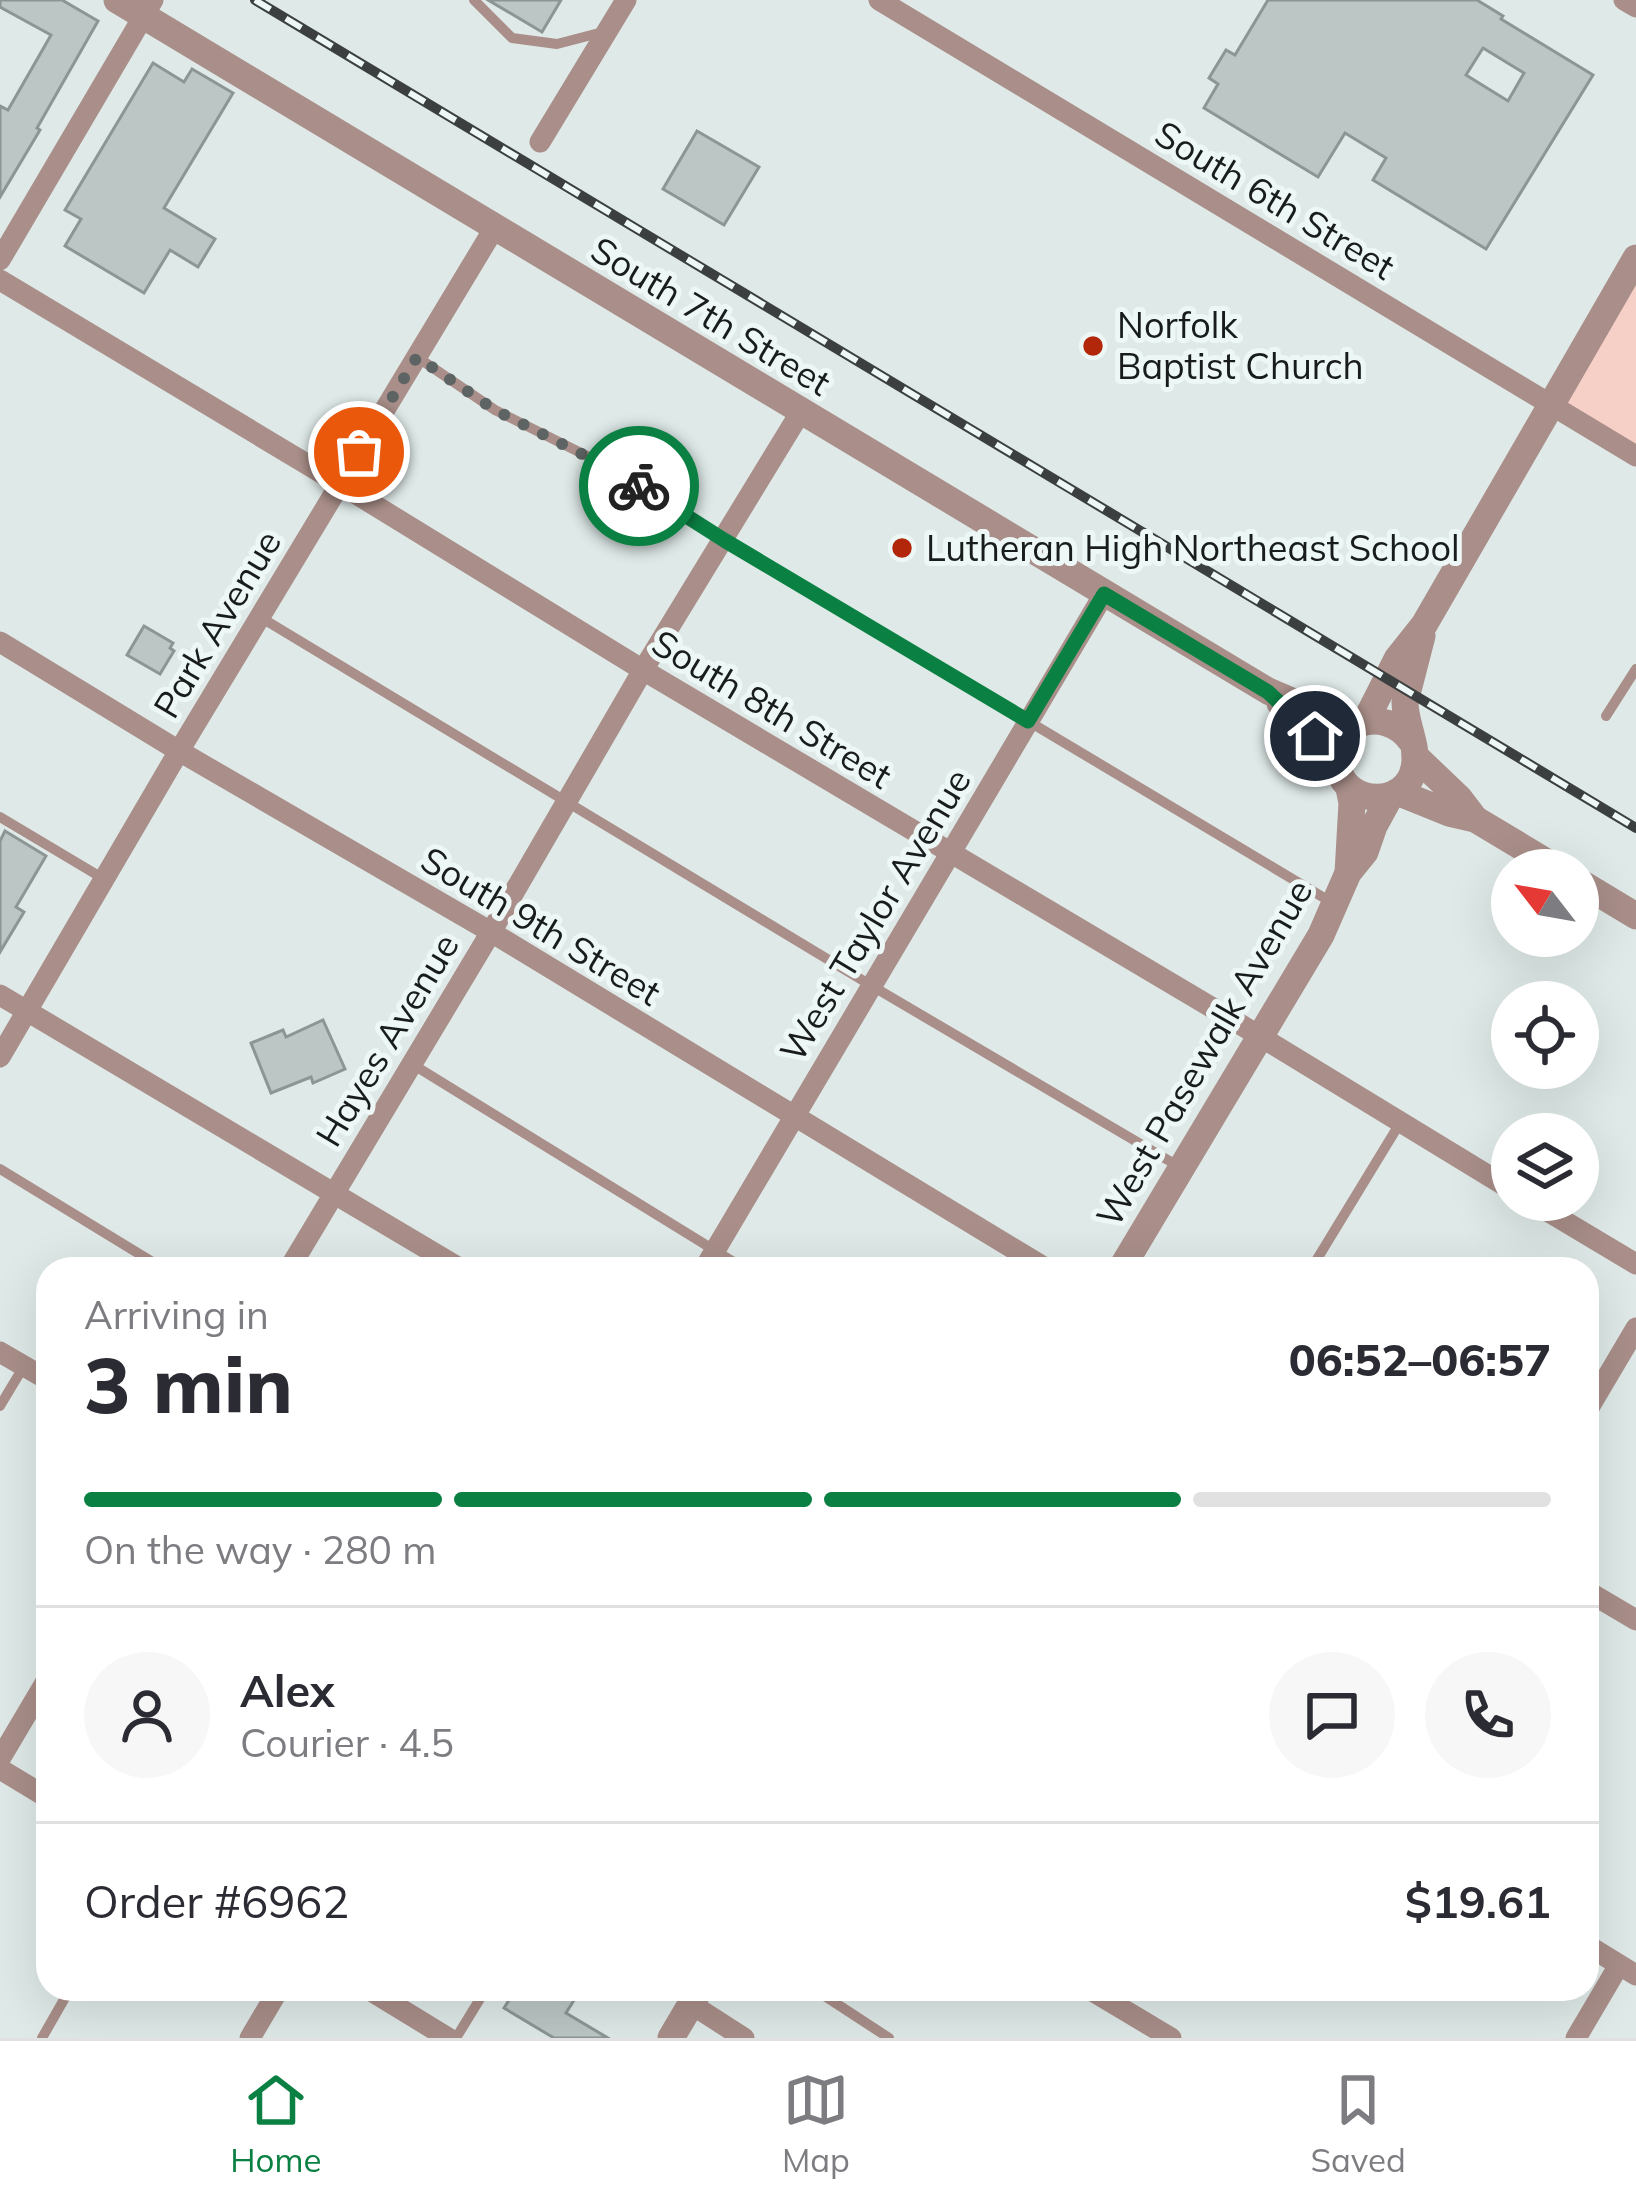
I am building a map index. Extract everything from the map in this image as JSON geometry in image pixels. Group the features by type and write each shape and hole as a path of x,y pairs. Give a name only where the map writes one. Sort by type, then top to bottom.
{"street":[{"name":"South 7th Street","path":"117,0 148,8 495,226 1268,692 1331,718 1363,722"},
{"path":"540,142 626,0"},
{"name":"South 6th Street","path":"879,0 1636,456"},
{"path":"1624,0 1636,7"},
{"path":"0,260 148,8"},
{"name":"Park Avenue","path":"0,1057 495,226"},
{"path":"1525,849 1475,819 1394,794 1372,798 1349,788 1336,761 1342,739 1363,722 1397,659 1424,626 1636,258"},
{"name":"South 8th Street","path":"0,280 1491,1177"},
{"name":"Hayes Avenue","path":"296,1257 800,412"},
{"name":"West Taylor Avenue","path":"711,1257 1104,594"},
{"path":"1394,794 1412,776 1413,748 1405,702 1424,626"},
{"name":"South 9th Street","path":"0,642 1027,1257"},
{"name":"South 7th Street","path":"1268,692 1336,761"},
{"path":"1363,722 1395,724 1475,819"},
{"name":"West Pasewalk Avenue","path":"1348,873 1349,788"},
{"name":"West Pasewalk Avenue","path":"1128,1257 1321,935 1348,873 1365,852 1394,794"},
{"path":"1599,894 1636,916"},
{"path":"0,995 441,1257"},
{"path":"1564,1221 1636,1264"},
{"path":"1599,1391 1636,1328"},
{"path":"0,1352 36,1373"},
{"path":"1599,1598 1636,1620"},
{"path":"0,1759 36,1698"},
{"path":"0,1769 36,1791"},
{"path":"1576,2038 1627,1970 1599,1953"},
{"path":"250,2038 272,2001"},
{"path":"389,2001 452,2038"},
{"path":"671,2038 692,2001"},
{"path":"701,2001 744,2038"},
{"path":"1109,2001 1171,2038"}],"lane":[{"path":"474,0 512,38 557,44 608,31"},
{"path":"417,357 495,410 603,465 1335,904"},
{"path":"260,617 1181,1167"},
{"path":"1606,716 1636,669"},
{"path":"0,817 104,879"},
{"path":"412,1064 704,1257"},
{"path":"1318,1257 1400,1122"},
{"path":"0,1169 144,1257"},
{"path":"0,1406 24,1366"},
{"path":"42,2038 63,2001"},
{"path":"452,2038 478,2001"},
{"path":"833,2001 890,2038"}],"shaded area":[{"path":"1636,258 1636,456 1551,406"}],"building":[{"path":"0,0 62,0 98,21 0,197 0,106 8,110 51,35 0,7"},
{"path":"488,0 561,0 542,32"},
{"path":"1268,0 1477,0 1593,75 1486,249 1373,180 1386,158 1345,133 1318,177 1204,108 1218,84 1209,78 1226,50 1235,55","holes":["1483,48 1524,73 1508,101 1466,75"]},
{"path":"153,63 184,82 192,69 233,93 164,208 215,239 198,267 170,250 144,293 65,246 81,219 65,210"},
{"path":"697,131 759,167 724,225 663,189"},
{"path":"144,626 173,643 174,651 160,674 127,655"},
{"path":"5,831 46,856 16,907 24,912 0,952 0,841"},
{"path":"323,1020 345,1069 271,1093 251,1043 283,1030 286,1037"},
{"path":"508,2001 574,2001 566,2013 608,2038 554,2038 504,2008"}],"railway":[{"path":"255,0 1636,828"}],"way so far":[{"path":"359,452 417,357 495,410 639,486"}],"place":[{"name":"Norfolk Baptist Church","path":"1093,346"},
{"name":"Lutheran High Northeast School","path":"902,548"}],"route":[{"path":"639,486 1028,721 1104,594 1268,692 1315,736"}]}
